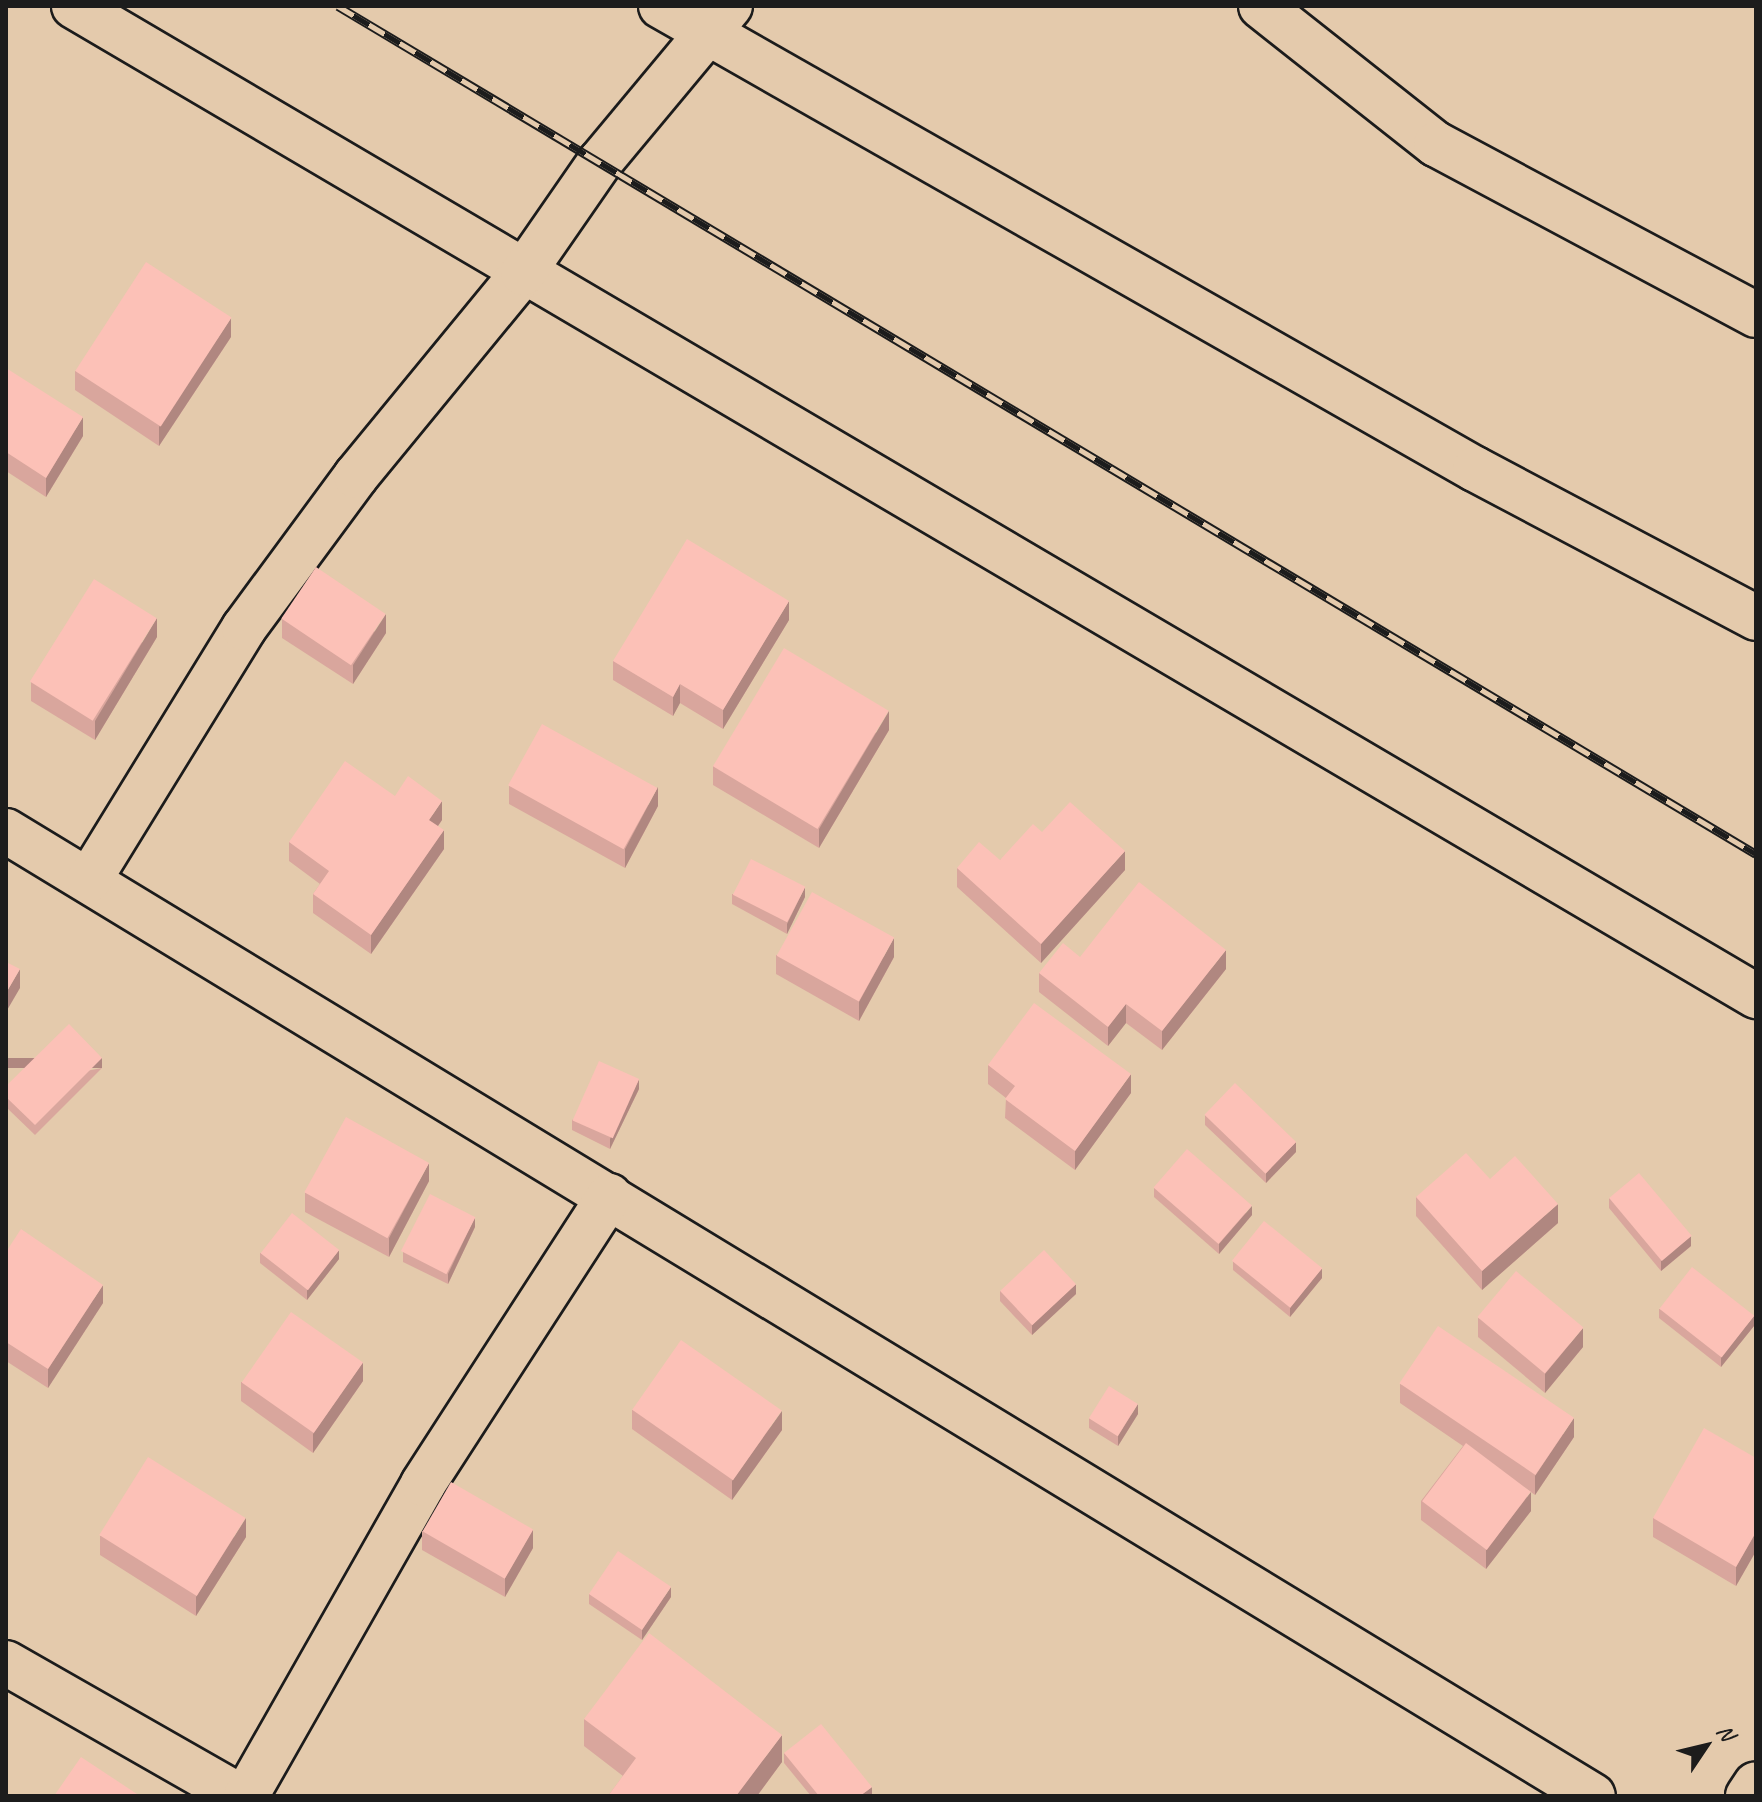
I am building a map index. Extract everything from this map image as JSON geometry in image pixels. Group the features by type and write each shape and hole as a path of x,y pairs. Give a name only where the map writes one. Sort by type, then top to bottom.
{"street":[{"path":"74,6 1756,996"},
{"path":"661,6 720,21 1475,469 1756,618"},
{"path":"1261,6 1436,144 1756,315"},
{"path":"89,880 244,628 356,476 523,273 600,162 720,21"},
{"path":"6,831 1593,1796"},
{"path":"246,1796 423,1484 609,1196"},
{"path":"6,1663 239,1796"},
{"path":"1748,1796 1756,1784"}],"building":[{"path":"146,262 232,318 161,427 75,371"},
{"path":"6,368 83,417 46,478 6,452"},
{"path":"687,539 789,601 723,710 680,684 673,697 613,661"},
{"path":"316,567 386,614 351,665 281,618"},
{"path":"94,579 157,618 93,721 30,682"},
{"path":"784,648 889,711 817,829 713,766"},
{"path":"542,724 657,788 624,849 508,785"},
{"path":"345,761 395,796 408,776 442,801 429,820 444,830 371,935 313,894 329,871 289,842"},
{"path":"1070,802 1125,851 1041,944 957,868 979,842 1000,860 1033,824 1042,832"},
{"path":"751,859 805,887 787,922 733,895"},
{"path":"1139,882 1226,950 1162,1031 1126,1004 1108,1027 1039,973 1063,943 1080,957"},
{"path":"812,892 894,938 859,1001 777,956"},
{"path":"6,962 20,969 6,993"},
{"path":"1034,1003 1131,1074 1075,1151 1005,1099 1015,1086 988,1065"},
{"path":"69,1024 102,1058 35,1125 6,1097 6,1086"},
{"path":"599,1061 639,1079 613,1138 573,1120"},
{"path":"1235,1083 1296,1142 1266,1174 1204,1115"},
{"path":"346,1117 429,1163 387,1238 304,1192"},
{"path":"1187,1149 1252,1205 1218,1244 1154,1187"},
{"path":"1466,1153 1490,1179 1515,1156 1558,1204 1482,1271 1416,1197"},
{"path":"1639,1173 1692,1236 1662,1261 1609,1198"},
{"path":"430,1194 475,1217 446,1274 401,1251"},
{"path":"292,1213 339,1250 308,1290 261,1253"},
{"path":"1264,1221 1322,1268 1290,1308 1232,1261"},
{"path":"21,1229 103,1285 48,1369 6,1342 6,1252"},
{"path":"1044,1250 1076,1284 1032,1325 1000,1291"},
{"path":"1692,1267 1754,1316 1722,1357 1659,1309"},
{"path":"1516,1271 1583,1328 1545,1374 1477,1317"},
{"path":"291,1312 363,1362 314,1433 242,1382"},
{"path":"1438,1326 1574,1418 1535,1475 1399,1383"},
{"path":"681,1340 782,1411 733,1480 632,1410"},
{"path":"1109,1386 1138,1404 1118,1436 1089,1418"},
{"path":"1704,1428 1756,1458 1756,1532 1736,1567 1653,1518"},
{"path":"1466,1443 1531,1492 1487,1550 1422,1501"},
{"path":"148,1457 246,1518 197,1596 99,1535"},
{"path":"451,1482 533,1530 505,1579 422,1531"},
{"path":"618,1551 671,1587 642,1630 589,1594"},
{"path":"649,1633 782,1735 736,1796 608,1796 636,1758 584,1719"},
{"path":"821,1724 872,1787 860,1796 819,1796 784,1753"},
{"path":"81,1757 140,1796 54,1796"}],"railway":[{"path":"338,6 1756,854"}]}
